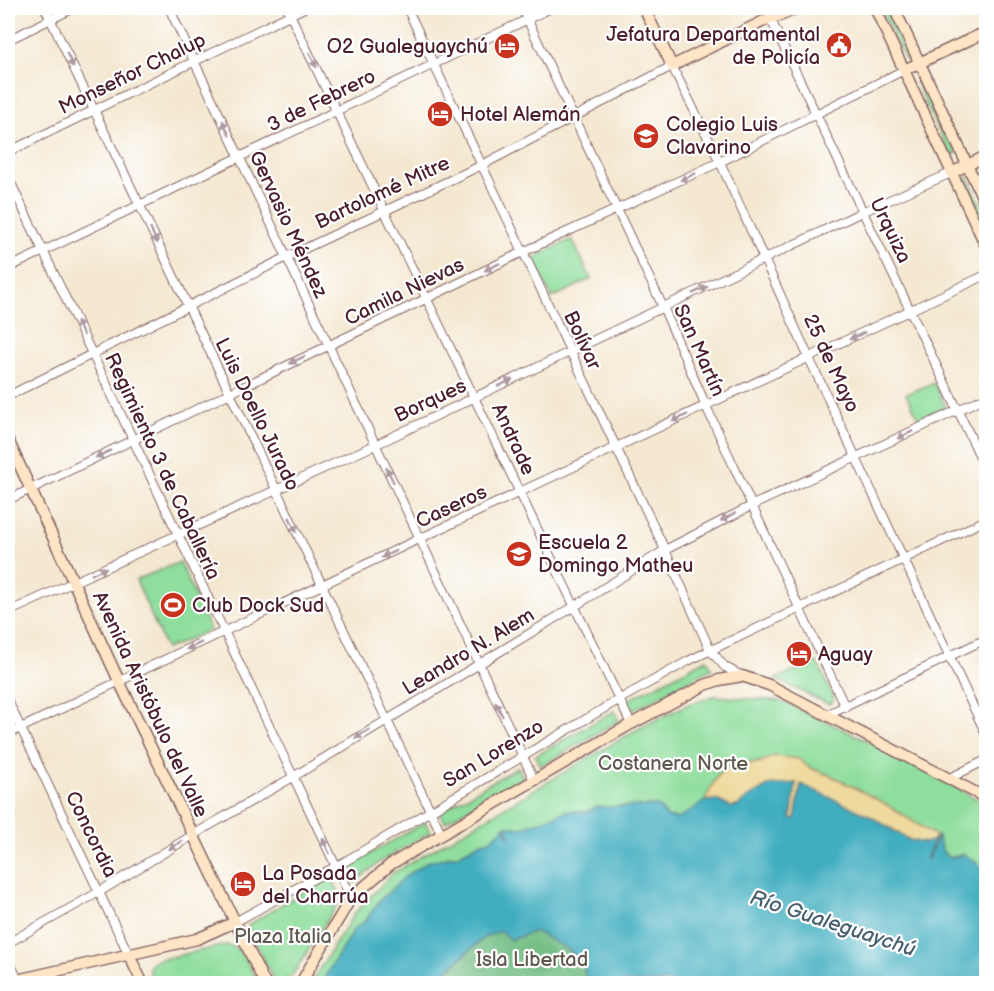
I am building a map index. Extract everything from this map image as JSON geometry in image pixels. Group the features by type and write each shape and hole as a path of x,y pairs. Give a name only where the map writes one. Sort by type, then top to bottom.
{"main road":[{"name":"25 de Mayo","path":"644,8 672,66"},
{"name":"Urquiza","path":"765,8 770,18"},
{"name":"Bartolomé Mitre","path":"672,66 770,18 798,8"},
{"path":"875,8 987,246"},
{"path":"894,8 987,205"},
{"path":"904,70 987,32"},
{"path":"951,173 987,156"},
{"name":"Avenida Aristóbulo del Valle","path":"8,440 119,681 266,982"},
{"path":"299,983 351,898 391,864 631,724 719,680 742,676 769,685 987,798"},
{"name":"San Lorenzo","path":"15,982 197,939 235,922"},
{"name":"Concordia","path":"129,955 143,984"}],"street":[{"name":"Luis Doello Jurado","path":"45,8 442,835"},
{"path":"8,40 74,8"},
{"name":"Gervasio Méndez","path":"169,8 534,780"},
{"name":"Monseñor Chalup","path":"8,152 194,61 289,11 304,8"},
{"name":"Bolívar","path":"407,8 665,550 710,650 725,667 742,676"},
{"name":"San Martín","path":"522,8 663,307 706,406 845,707"},
{"name":"3 de Febrero","path":"8,268 551,8"},
{"name":"Andrade","path":"289,11 631,724"},
{"name":"Urquiza","path":"770,18 987,469"},
{"name":"Bartolomé Mitre","path":"8,396 286,257 482,165 672,66"},
{"name":"25 de Mayo","path":"672,66 720,162 809,358 987,734"},
{"name":"Camila Nievas","path":"8,500 523,252 720,162 904,70"},
{"name":"Borques","path":"8,612 375,444 862,212 951,173"},
{"name":"Regimiento 3 de Caballería","path":"8,177 351,898"},
{"name":"Caseros","path":"8,734 421,538 987,275"},
{"name":"Leandro N. Alem","path":"8,943 293,777 665,550 753,505 987,397"},
{"name":"San Lorenzo","path":"235,922 336,867 620,699 710,650 987,520"},
{"path":"828,714 987,639"},
{"name":"Concordia","path":"8,701 129,955"},
{"path":"950,778 987,760"},
{"path":"8,958 15,982"}],"green space":[{"path":"880,8 888,8 912,57 905,60"},
{"path":"922,79 957,153 951,156 916,83"},
{"path":"968,177 986,217 986,233 962,180"},
{"path":"572,239 591,279 552,298 533,258"},
{"path":"934,383 946,407 919,419 906,394"},
{"name":"Club Dock Sud","path":"180,562 210,630 166,649 136,580"},
{"path":"707,659 712,669 632,711 626,701"},
{"path":"817,662 834,698 831,704 775,679"},
{"name":"Costanera Norte","path":"714,696 781,701 875,744 986,804 986,870 964,854 952,857 945,855 938,838 927,860 925,859 936,836 834,777 808,767 799,759 738,765 720,772 705,801 678,819 667,817 657,806 596,807 587,812 567,811 521,828 506,826 509,837 504,828 490,840 407,875 380,900 366,920 354,929 321,983 310,984 354,914 393,873 641,727 689,704"},
{"path":"614,711 619,721 541,766 535,756"},
{"path":"518,767 523,777 445,822 439,812"},
{"path":"425,822 431,832 381,861 354,883 347,867"},
{"name":"Plaza Italia","path":"327,877 332,878 340,895 337,905 292,976 280,983 272,977 248,925"},
{"name":"Isla Libertad","path":"500,931 511,940 535,931 561,946 582,963 586,983 432,984 485,937"},
{"path":"226,945 238,949 258,983 154,983 149,969 153,961"}],"sand":[{"path":"773,756 799,759 808,767 834,777 884,803 936,836 932,841 925,843 909,840 892,829 801,784 795,819 791,818 796,783 747,798 739,806 731,807 716,800 705,801 715,780 724,770 737,765 760,762"}],"water":[{"name":"Río Gualeguaychú","path":"796,783 791,818 795,819 801,784 870,816 909,840 925,843 932,841 936,836 926,859 938,837 945,855 952,857 964,854 986,870 986,983 586,983 582,963 561,945 535,931 511,940 500,931 485,937 432,983 321,983 354,929 366,920 380,900 407,875 429,861 458,855 490,840 504,827 509,837 506,826 521,828 567,811 587,812 596,807 658,806 667,817 678,819 705,801 716,800 731,807 738,806 768,786"}],"place":[{"name":"Jefatura Departamental de Policía","path":"839,45"},
{"name":"O2 Gualeguaychú","path":"507,46"},
{"name":"Hotel Alemán","path":"440,114"},
{"name":"Colegio Luis Clavarino","path":"646,136"},
{"name":"Escuela 2 Domingo Matheu","path":"519,554"},
{"name":"Club Dock Sud","path":"173,605"},
{"name":"Aguay","path":"799,654"},
{"name":"La Posada del Charrúa","path":"243,884"}]}
